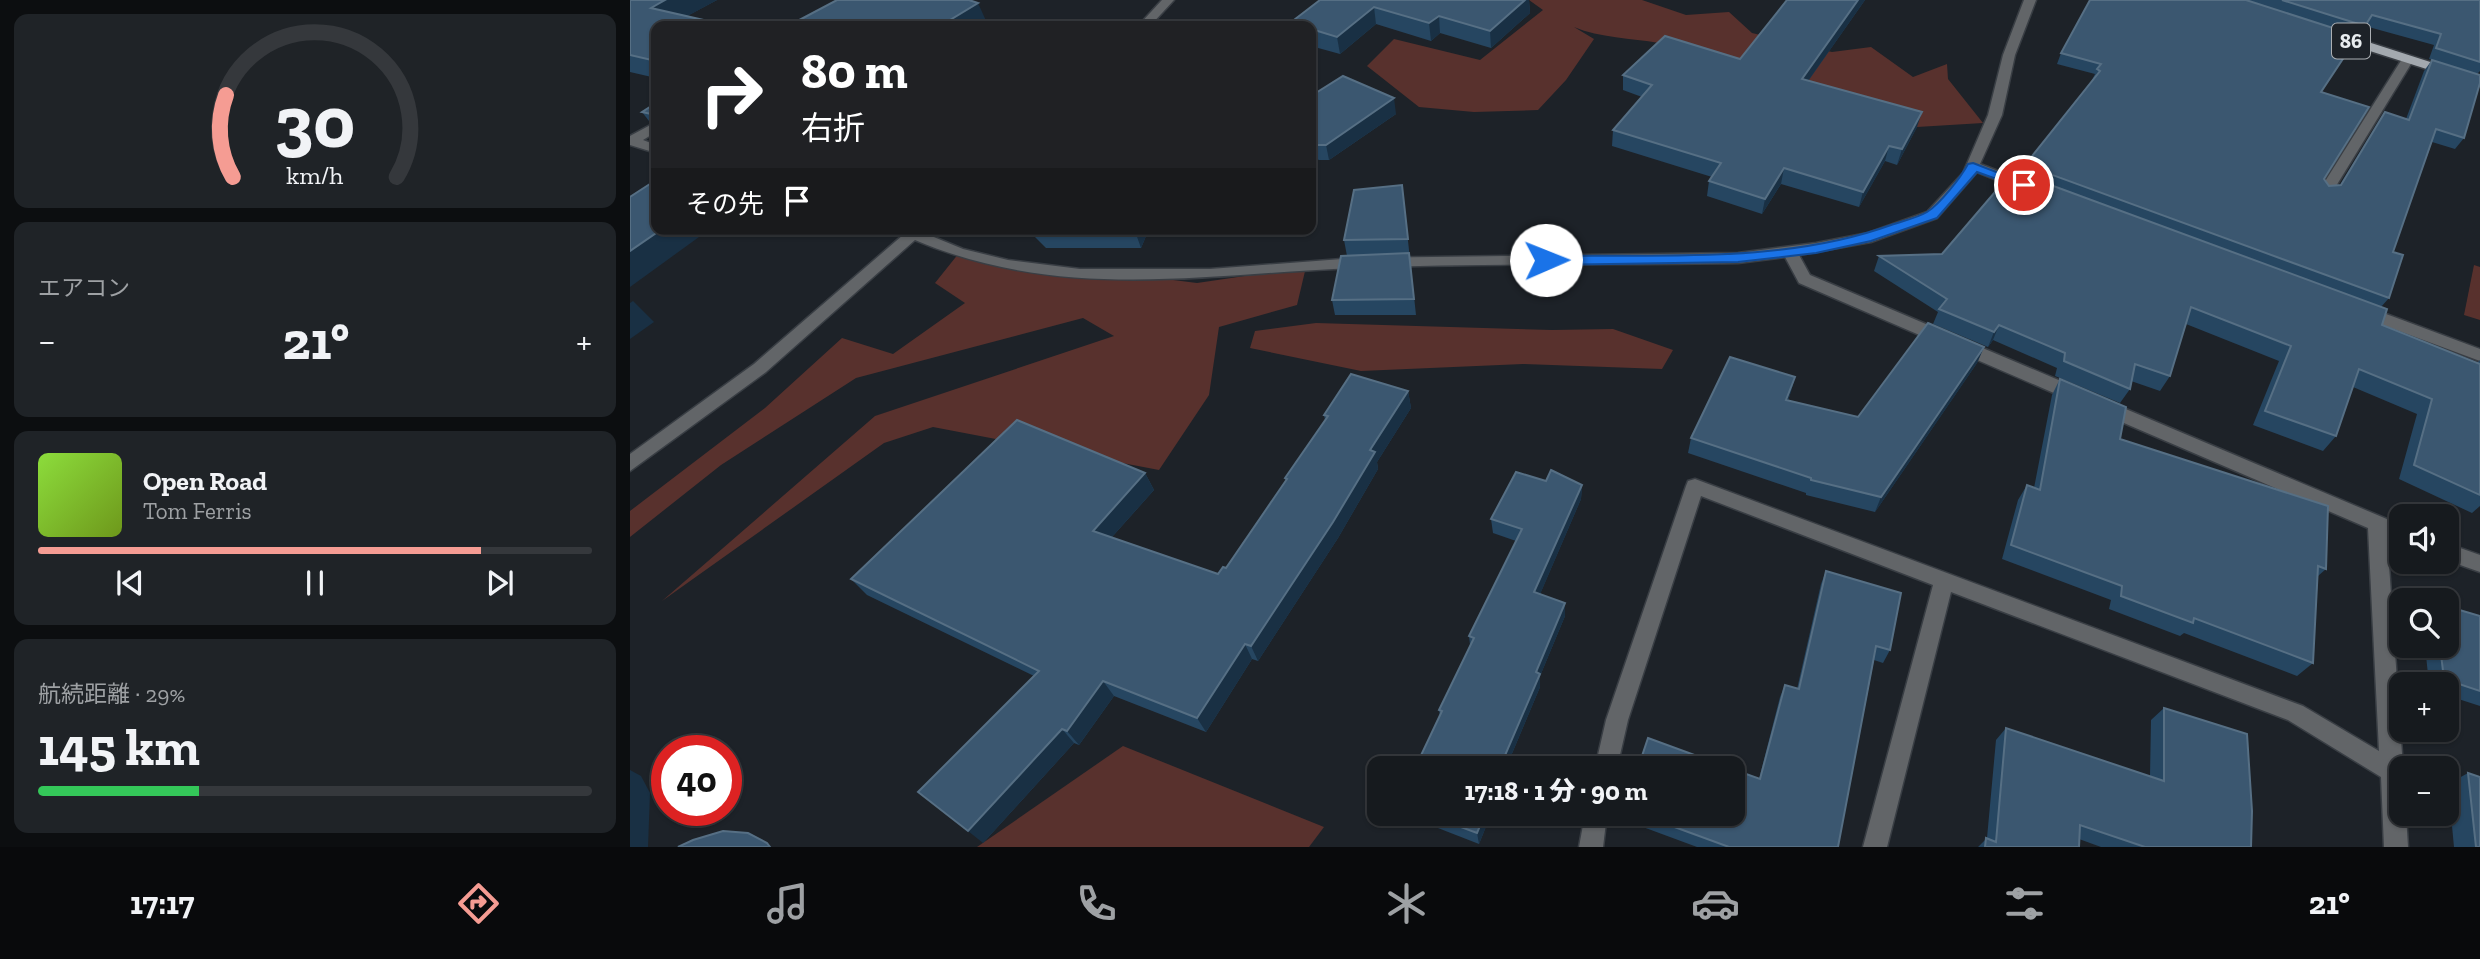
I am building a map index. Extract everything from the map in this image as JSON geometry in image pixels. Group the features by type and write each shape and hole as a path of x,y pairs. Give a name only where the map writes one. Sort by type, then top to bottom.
{"main road":[{"name":"86","path":"2315,29 2480,82"}],"street":[{"path":"1149,21 1168,0"},
{"path":"920,235 960,253 1008,265 1080,274 1210,274 1355,263 1738,258 1871,237 1932,215 1969,174 1995,115 2009,55 2030,0"},
{"path":"2326,191 2408,59"},
{"path":"651,129 632,141 651,147"},
{"path":"1973,166 2038,191"},
{"path":"630,464 760,368 907,235"},
{"path":"1789,251 1804,278 2389,528"},
{"path":"2350,307 2480,355"},
{"path":"1609,756 1617,720 1695,485 2295,713 2389,769"},
{"path":"2377,524 2391,756"},
{"path":"2459,556 2480,564"},
{"path":"1875,847 1944,580"},
{"path":"1591,847 1595,826"},
{"path":"2395,826 2396,847"}],"shaded area":[{"path":"1529,0 1642,0 1686,15 1729,12 1752,33 1832,52 1871,47 1913,77 1947,64 1948,79 1983,123 1917,127 1659,43 1605,36 1574,27 1594,39 1566,80 1538,110 1474,112 1419,107 1367,66 1394,39 1480,60 1543,10"},
{"path":"959,253 1197,283 1306,267 1297,305 1219,327 1209,395 1159,470 933,427 884,443 662,601 875,416 1114,336 1083,318 856,378 721,465 630,537 630,511 765,408 842,338 893,354 965,303 935,283"},
{"path":"2474,265 2480,267 2480,320 2464,315"},
{"path":"1316,323 1552,330 1613,329 1673,350 1662,369 1523,364 1361,371 1250,348 1255,331"},
{"path":"1123,746 1324,827 1309,847 977,847"}],"building":[{"path":"630,0 665,0 651,8 708,21 651,21 651,60 630,55"},
{"path":"837,0 969,0 978,3 948,21 797,21"},
{"path":"1320,0 1525,0 1490,31 1439,16 1429,23 1374,7 1337,37 1316,31 1316,21 1293,21"},
{"path":"1787,0 1858,0 1802,79 1922,112 1902,149 1889,146 1863,192 1784,168 1765,199 1709,181 1721,163 1613,130 1652,85 1623,75 1665,36 1740,59"},
{"path":"2090,0 2246,0 2358,36 2321,92 2369,107 2324,179 2329,186 2341,185 2385,112 2409,120 2432,60 2480,75 2464,138 2436,129 2393,252 2403,255 2389,298 2025,165 2100,71 2097,69 2101,64 2061,53"},
{"path":"2282,0 2480,0 2480,62 2436,48 2441,34 2372,15 2365,26"},
{"path":"1343,76 1394,98 1326,145 1316,145 1316,93"},
{"path":"651,106 651,114 642,112"},
{"path":"2018,173 2387,309 2382,325 2480,364 2480,495 2414,465 2432,399 2359,369 2336,436 2265,411 2291,346 2191,307 2170,376 2135,364 2130,389 2064,361 2065,353 1999,325 1994,332 1939,309 1947,299 1879,256 1942,254 2007,178 2013,180"},
{"path":"651,183 651,235 653,235 630,251 630,197"},
{"path":"1402,185 1408,239 1344,240 1354,190"},
{"path":"1409,253 1414,299 1332,300 1341,256"},
{"path":"1928,323 1984,347 1881,497 1811,480 1691,438 1730,357 1795,377 1786,400 1858,417"},
{"path":"1351,374 1408,391 1370,450 1375,452 1333,522 1251,646 1245,644 1197,718 1103,681 1067,731 1062,729 968,831 918,792 1039,671 851,579 1017,420 1145,473 1093,531 1218,574 1223,567 1226,568 1287,479 1285,478 1328,416 1324,415"},
{"path":"2060,379 2126,407 2120,439 2328,506 2326,569 2318,566 2313,663 2194,618 2193,623 2121,596 2122,586 2011,545 2027,485 2040,490"},
{"path":"1551,470 1582,485 1534,592 1565,603 1536,672 1540,674 1505,756 1421,756 1442,711 1439,710 1474,638 1469,636 1522,529 1491,519 1516,472 1546,481"},
{"path":"1826,571 1901,593 1890,650 1876,646 1838,847 1729,847 1672,826 1745,826 1745,774 1760,779 1785,685 1799,689"},
{"path":"2459,610 2480,616 2480,691 2459,684 2459,672 2443,672 2441,658 2459,658"},
{"path":"2164,708 2247,734 2252,811 2251,847 2145,847 2080,825 2079,847 1985,847 1986,838 1996,842 2006,728 2164,781"},
{"path":"1648,738 1697,756 1642,756"},
{"path":"2468,773 2480,777 2480,847 2476,847"},
{"path":"1458,826 1480,826 1477,833"},
{"path":"723,831 748,833 770,847 678,847"}],"route":[{"path":"1546,260 1738,258 1816,248 1871,237 1932,215 1973,166 2024,185"}]}
